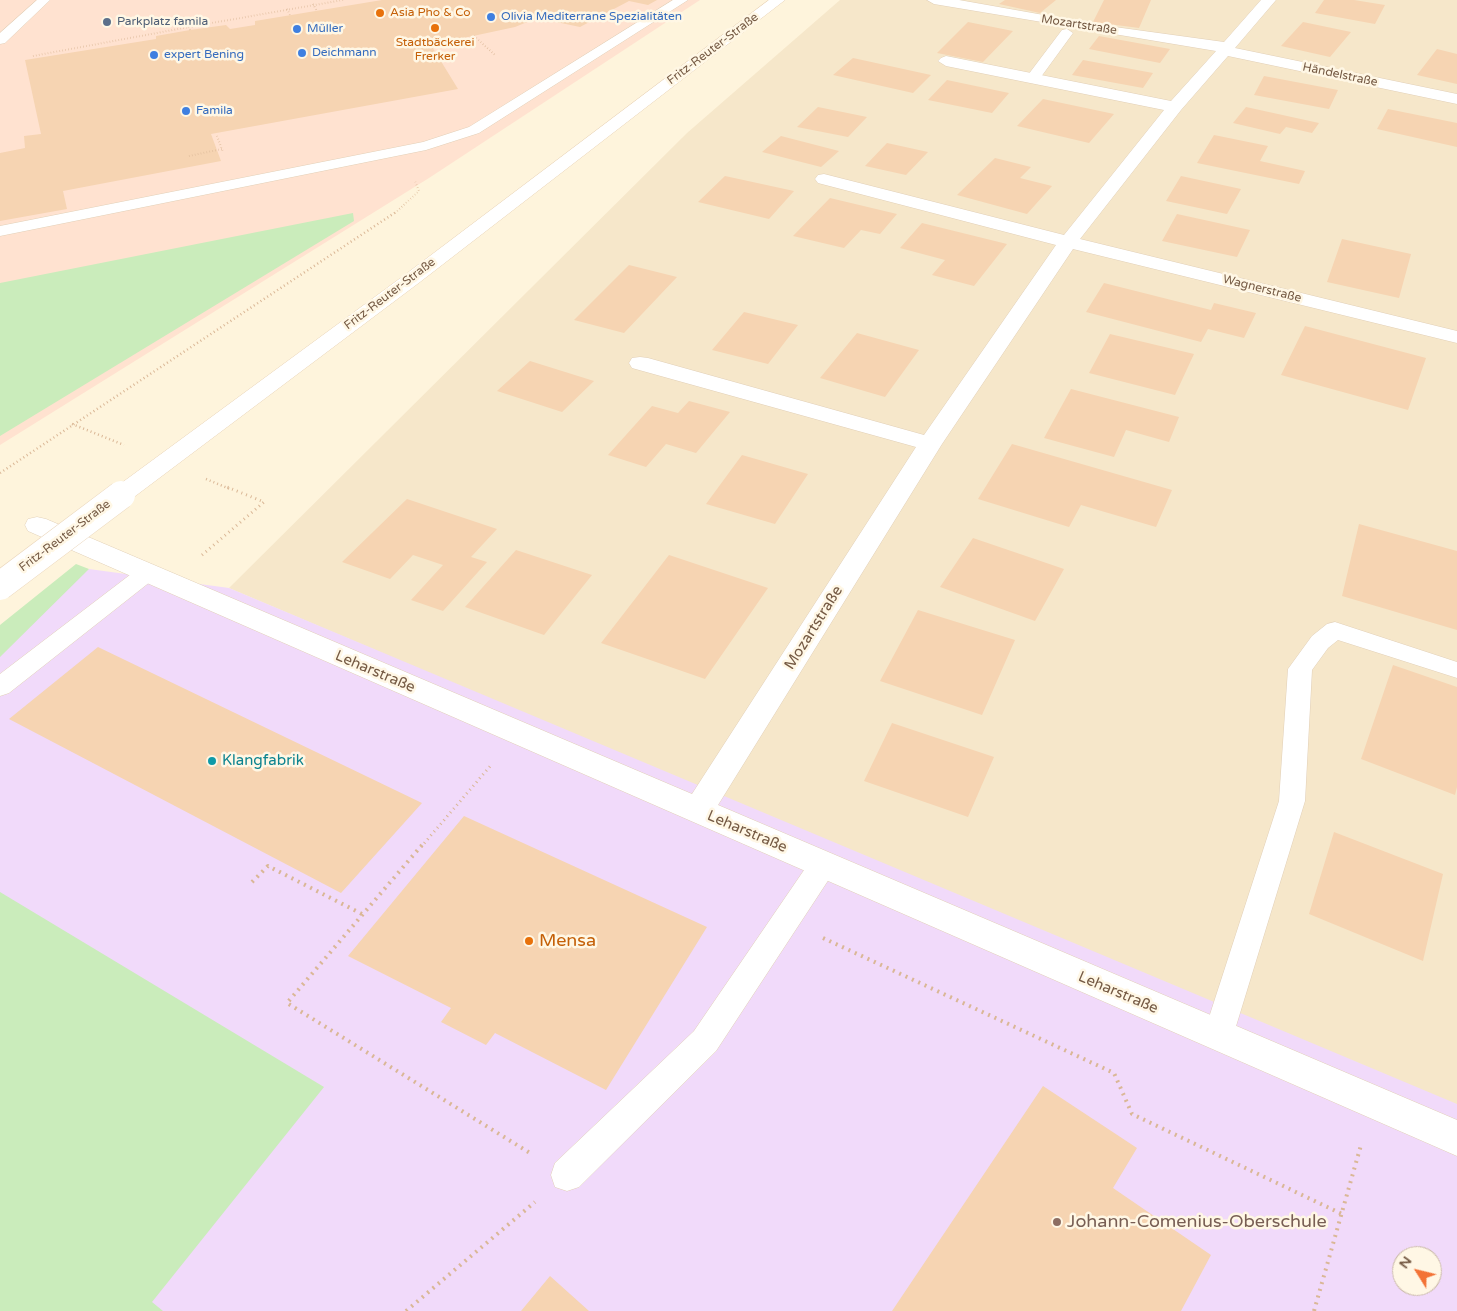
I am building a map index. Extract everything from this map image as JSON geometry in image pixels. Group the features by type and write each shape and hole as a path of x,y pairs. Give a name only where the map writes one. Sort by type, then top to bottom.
{"street":[{"name":"Fritz-Reuter-Straße","path":"0,586 413,278 778,0"},
{"name":"Mozartstraße","path":"934,0 1224,49"},
{"name":"Mozartstraße","path":"698,811 930,444 1068,242 1224,49 1269,0"},
{"name":"Händelstraße","path":"1224,49 1457,99"},
{"path":"946,61 1176,107"},
{"path":"824,179 1068,242"},
{"name":"Wagnerstraße","path":"1068,242 1457,337"},
{"path":"640,363 930,444"},
{"name":"Leharstraße","path":"37,525 1457,1138"}],"lane":[{"path":"0,40 44,0"},
{"path":"0,231 426,146 474,130 682,0"},
{"path":"1032,78 1067,33"},
{"path":"0,687 158,578"},
{"path":"1218,1036 1292,801 1300,669 1320,642 1335,630 1455,670"},
{"path":"567,1175 704,1042 823,865"}],"path":[{"path":"29,57 190,29 312,4 343,0"},
{"path":"312,4 317,11"},
{"path":"287,9 290,15"},
{"path":"474,36 496,56"},
{"path":"189,156 222,149"},
{"path":"0,473 395,214 419,192 414,177"},
{"path":"72,424 264,502 158,578"},
{"path":"406,1311 567,1175 287,1003 518,734"},
{"path":"252,882 268,866 362,914"},
{"path":"786,921 1114,1073 1132,1114 1342,1214"},
{"path":"1314,1311 1373,1103"}],"shaded area":[{"path":"0,0 700,0 429,178 0,445"},
{"path":"840,0 1457,0 1457,1109 229,588 687,133"},
{"path":"89,569 229,588 1457,1104 1457,1311 0,1311 0,638"}],"green space":[{"path":"353,213 354,221 0,436 0,283"},
{"path":"76,564 89,569 0,657 0,625"},
{"path":"0,892 324,1087 152,1302 163,1311 0,1311"}],"building":[{"name":"Famila","path":"382,0 657,0 648,5 629,1 580,27 537,18 515,27 431,45 458,89 211,134 221,161 63,191 67,209 0,221 0,153 25,148 24,136 41,134 25,60 156,39 156,36 190,30 226,25 230,29 255,25 255,21"},
{"path":"1005,0 1056,0 1040,13 999,4"},
{"path":"1104,0 1151,0 1139,28 1093,22"},
{"path":"1324,0 1354,0 1385,5 1375,24 1315,13"},
{"path":"968,22 1013,31 983,62 937,53"},
{"path":"1303,22 1351,32 1330,57 1281,46"},
{"path":"1099,36 1170,49 1160,63 1089,49"},
{"path":"1437,49 1457,54 1457,84 1417,75"},
{"path":"853,58 931,75 913,93 833,75"},
{"path":"1083,60 1153,73 1143,88 1072,75"},
{"path":"1264,76 1338,90 1329,109 1254,95"},
{"path":"947,80 1009,93 992,113 928,100"},
{"path":"1043,99 1114,114 1089,143 1017,126"},
{"path":"818,107 867,117 848,137 797,127"},
{"path":"1246,107 1319,123 1312,133 1286,127 1280,134 1233,123"},
{"path":"1388,109 1457,123 1457,147 1377,129"},
{"path":"1214,135 1268,146 1260,161 1305,171 1299,184 1197,163"},
{"path":"781,136 839,151 821,167 762,152"},
{"path":"887,143 928,152 906,175 865,166"},
{"path":"995,158 1031,167 1020,178 1052,186 1027,214 957,195"},
{"path":"725,176 794,191 769,219 698,202"},
{"path":"1181,176 1241,189 1227,214 1166,201"},
{"path":"830,198 897,214 880,234 861,230 844,248 793,236"},
{"path":"1177,214 1250,230 1237,257 1162,241"},
{"path":"922,223 1007,244 974,286 932,275 945,260 900,248"},
{"path":"1342,239 1411,254 1399,298 1327,282"},
{"path":"629,265 677,277 624,333 574,320"},
{"path":"1104,283 1211,310 1214,303 1256,313 1244,338 1208,329 1201,342 1086,312"},
{"path":"744,312 798,325 768,364 712,350"},
{"path":"1305,326 1426,358 1408,410 1281,375"},
{"path":"857,333 919,350 885,397 820,378"},
{"path":"1110,334 1194,354 1175,395 1089,373"},
{"path":"530,361 594,381 562,412 497,391"},
{"path":"1071,389 1179,417 1169,442 1126,430 1114,457 1044,438"},
{"path":"689,401 730,412 696,453 666,444 646,467 608,455 652,406 678,413"},
{"path":"1012,444 1172,490 1156,527 1081,505 1069,527 978,499"},
{"path":"742,455 808,474 775,524 706,504"},
{"path":"407,499 497,529 471,557 487,562 443,611 411,600 443,565 413,555 390,579 342,562"},
{"path":"1359,524 1457,551 1457,630 1342,596"},
{"path":"973,538 1064,569 1035,621 940,587"},
{"path":"516,550 592,575 544,635 465,607"},
{"path":"669,555 768,588 705,679 601,643"},
{"path":"918,610 1015,640 982,715 880,681"},
{"name":"Klangfabrik","path":"98,647 422,803 341,893 9,719"},
{"path":"1393,665 1457,687 1457,787 1455,795 1361,759"},
{"path":"892,723 994,757 968,817 864,781"},
{"name":"Mensa","path":"464,816 707,927 606,1090 495,1033 486,1045 441,1022 451,1008 348,956"},
{"path":"1334,832 1443,874 1423,961 1309,914"},
{"name":"Johann-Comenius-Oberschule","path":"1043,1086 1137,1148 1113,1188 1211,1255 1181,1311 892,1311"},
{"path":"550,1276 589,1311 521,1311"}],"place":[{"name":"Asia Pho & Co","path":"380,13"},
{"name":"Olivia Mediterrane Spezialitäten","path":"491,17"},
{"name":"Parkplatz famila","path":"107,22"},
{"name":"Stadtbäckerei Frerker","path":"435,28"},
{"name":"Müller","path":"297,29"},
{"name":"Deichmann","path":"302,53"},
{"name":"expert Bening","path":"154,55"},
{"name":"Famila","path":"186,111"},
{"name":"Klangfabrik","path":"212,761"},
{"name":"Mensa","path":"529,941"},
{"name":"Johann-Comenius-Oberschule","path":"1057,1222"}]}
